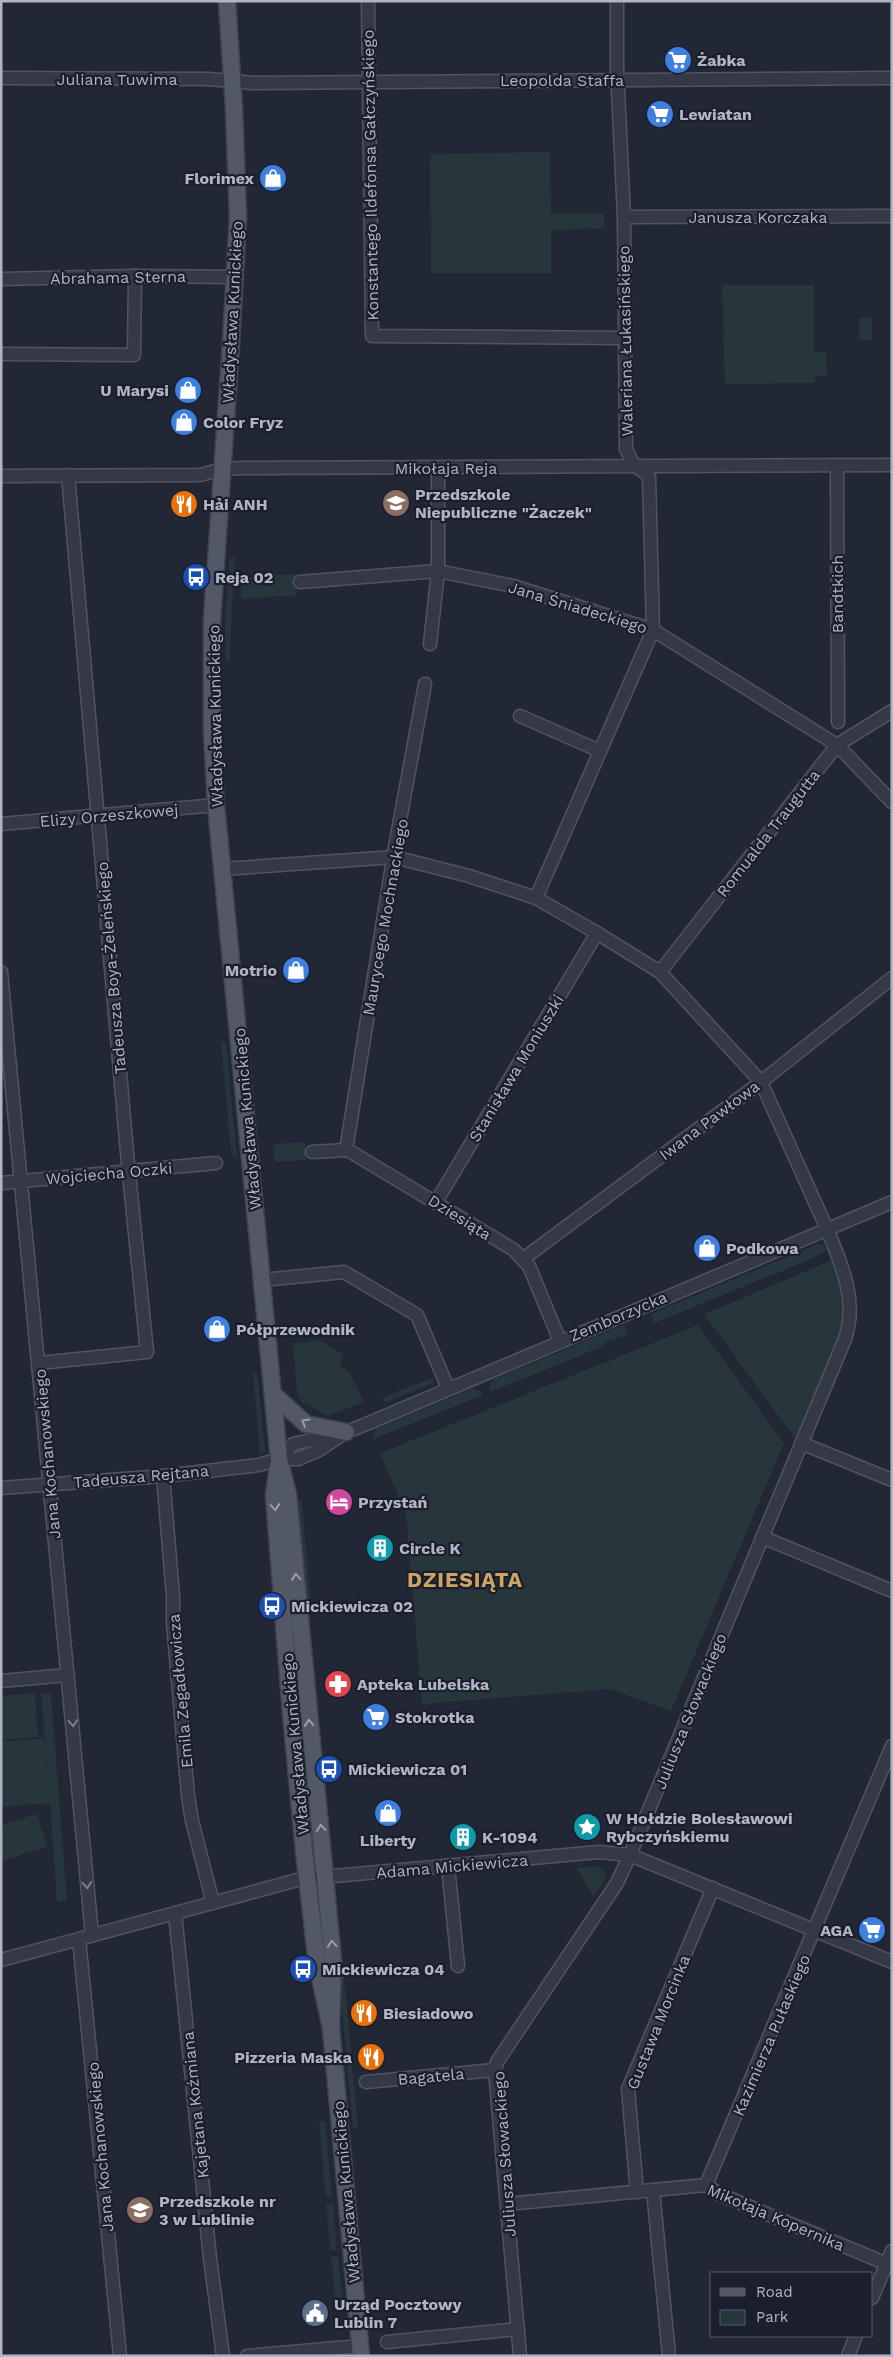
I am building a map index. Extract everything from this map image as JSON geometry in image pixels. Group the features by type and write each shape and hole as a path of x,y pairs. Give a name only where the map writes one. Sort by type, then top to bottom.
{"main road":[{"name":"Władysława Kunickiego","path":"227,1 237,184 235,277 212,640 212,731 216,805 279,1459 288,1494 312,1752 326,1876 333,1961 331,2028 360,2351"},
{"path":"273,1394 306,1424 346,1432"},
{"name":"Władysława Kunickiego","path":"279,1459 274,1495 291,1713 317,1964 331,2028"}],"street":[{"name":"Konstantego Ildefonsa Gałczyńskiego","path":"368,1 372,336 624,338"},
{"name":"Waleriana Łukasińskiego","path":"536,898 654,630 649,476 634,465 626,449 624,217 618,79 617,1"},
{"name":"Juliana Tuwima","path":"1,78 152,78 232,82"},
{"name":"Leopolda Staffa","path":"232,82 892,78"},
{"name":"Janusza Korczaka","path":"624,217 892,216"},
{"name":"Abrahama Sterna","path":"1,279 135,276 235,277"},
{"path":"1,354 134,355 135,276"},
{"name":"Mikołaja Reja","path":"1,476 200,475 223,470 438,469 634,465 892,465"},
{"name":"Bandtkich","path":"837,466 838,722"},
{"path":"430,644 438,571 438,469"},
{"name":"Tadeusza Boya-Żeleńskiego","path":"39,1363 147,1352 128,1171 68,475"},
{"name":"Jana Śniadeckiego","path":"300,582 438,571 513,586 654,630 837,745 892,802"},
{"name":"Maurycego Mochnackiego","path":"346,1150 394,857 425,684"},
{"name":"Romualda Traugutta","path":"660,972 837,745 892,711"},
{"path":"520,716 600,751"},
{"name":"Elizy Orzeszkowej","path":"1,824 216,805"},
{"name":"Juliusza Słowackiego","path":"223,869 394,857 469,876 536,898 660,972 761,1082 827,1229 837,1254 850,1300 850,1324 617,1883 498,2062 495,2070 520,2356"},
{"name":"Stanisława Moniuszki","path":"436,1202 597,933"},
{"name":"Jana Kochanowskiego","path":"1,972 92,1936"},
{"name":"Iwana Pawłowa","path":"523,1259 761,1082 892,978"},
{"path":"312,1152 346,1150"},
{"name":"Dziesiąta","path":"346,1150 514,1250 529,1266 560,1341"},
{"name":"Wojciecha Oczki","path":"1,1183 216,1163"},
{"name":"Zemborzycka","path":"279,1459 293,1444 346,1432 892,1202"},
{"path":"262,1280 344,1272 418,1315 448,1388"},
{"path":"801,1443 892,1480"},
{"name":"Tadeusza Rejtana","path":"1,1488 163,1476 251,1466 279,1459"},
{"name":"Emila Zegadłowicza","path":"163,1476 188,1796 192,1822 213,1903"},
{"path":"762,1537 892,1591"},
{"path":"1,1681 68,1675"},
{"name":"Kazimierza Pułaskiego","path":"706,2185 892,1746"},
{"name":"Adama Mickiewicza","path":"1,1960 307,1878 599,1852 630,1854 892,1962"},
{"path":"448,1866 458,1966"},
{"name":"Gustawa Morcinka","path":"637,2192 628,2089 713,1888"},
{"name":"Kajetana Koźmiana","path":"175,1913 210,2258 222,2356"},
{"name":"Jana Kochanowskiego","path":"79,1939 120,2356"},
{"name":"Bagatela","path":"366,2082 495,2070"},
{"name":"Mikołaja Kopernika","path":"507,2204 706,2185 719,2194 889,2265"},
{"path":"654,2190 669,2356"},
{"path":"873,2296 889,2265 892,2251"},
{"path":"387,2342 518,2329"},
{"path":"848,2356 856,2337"},
{"path":"247,2356 360,2351"}],"green space":[{"path":"550,152 551,214 604,214 604,228 551,230 551,273 431,273 430,154"},
{"path":"722,285 814,285 814,352 826,352 827,376 815,376 815,383 725,384"},
{"path":"859,318 872,318 872,340 859,340"},
{"path":"235,556 229,662 226,660 225,647 226,609 230,558"},
{"path":"296,574 297,595 241,599 242,578"},
{"path":"221,1042 226,1042 237,1157 231,1152"},
{"path":"305,1142 306,1160 275,1162 273,1144"},
{"path":"818,1244 824,1245 827,1250 809,1260 654,1323 651,1314"},
{"path":"833,1260 844,1303 844,1325 799,1437 793,1436 704,1314"},
{"path":"624,1325 628,1335 607,1341 604,1346 490,1392 490,1384 494,1379"},
{"path":"698,1325 784,1443 671,1711 610,1689 422,1704 406,1514 380,1453"},
{"path":"321,1341 343,1355 340,1365 350,1373 364,1402 328,1416 302,1402 297,1393 293,1343"},
{"path":"257,1373 265,1450 260,1456 253,1374"},
{"path":"431,1378 435,1379 433,1383 384,1403 382,1398"},
{"path":"471,1389 479,1390 483,1395 374,1439 373,1435 376,1429"},
{"path":"296,1499 302,1502 311,1607 304,1594"},
{"path":"35,1693 38,1737 1,1740 1,1696"},
{"path":"51,1693 67,1901 57,1901 50,1803 1,1807 1,1742 44,1738 48,1777 41,1694"},
{"path":"37,1814 47,1847 1,1861 1,1825"},
{"path":"598,1866 607,1876 594,1896 576,1868"},
{"path":"334,1925 339,1925 358,2127 353,2128"},
{"path":"325,2121 332,2197 326,2197 319,2122"},
{"path":"333,2203 337,2250 330,2250 326,2204"},
{"path":"331,2256 338,2256 343,2307 336,2308"}],"place":[{"name":"Żabka","path":"678,60"},
{"name":"Lewiatan","path":"660,114"},
{"name":"Florimex","path":"273,178"},
{"name":"U Marysi","path":"188,390"},
{"name":"Color Fryz","path":"184,422"},
{"name":"Przedszkole Niepubliczne \"Żaczek\"","path":"396,503"},
{"name":"Hải ANH","path":"184,504"},
{"name":"Reja 02","path":"196,577"},
{"name":"Motrio","path":"296,970"},
{"name":"Podkowa","path":"707,1248"},
{"name":"Półprzewodnik","path":"217,1329"},
{"name":"Przystań","path":"339,1502"},
{"name":"Circle K","path":"380,1548"},
{"name":"Mickiewicza 02","path":"272,1606"},
{"name":"Apteka Lubelska","path":"338,1684"},
{"name":"Stokrotka","path":"376,1717"},
{"name":"Mickiewicza 01","path":"329,1769"},
{"name":"Liberty","path":"388,1813"},
{"name":"W Hołdzie Bolesławowi Rybczyńskiemu","path":"587,1827"},
{"name":"K-1094","path":"463,1837"},
{"name":"AGA","path":"872,1930"},
{"name":"Mickiewicza 04","path":"303,1969"},
{"name":"Biesiadowo","path":"364,2013"},
{"name":"Pizzeria Maska","path":"371,2057"},
{"name":"Przedszkole nr 3 w Lublinie","path":"140,2210"},
{"name":"Urząd Pocztowy Lublin 7","path":"315,2313"}],"district":[{"name":"DZIESIĄTA","path":"465,1580"}]}
